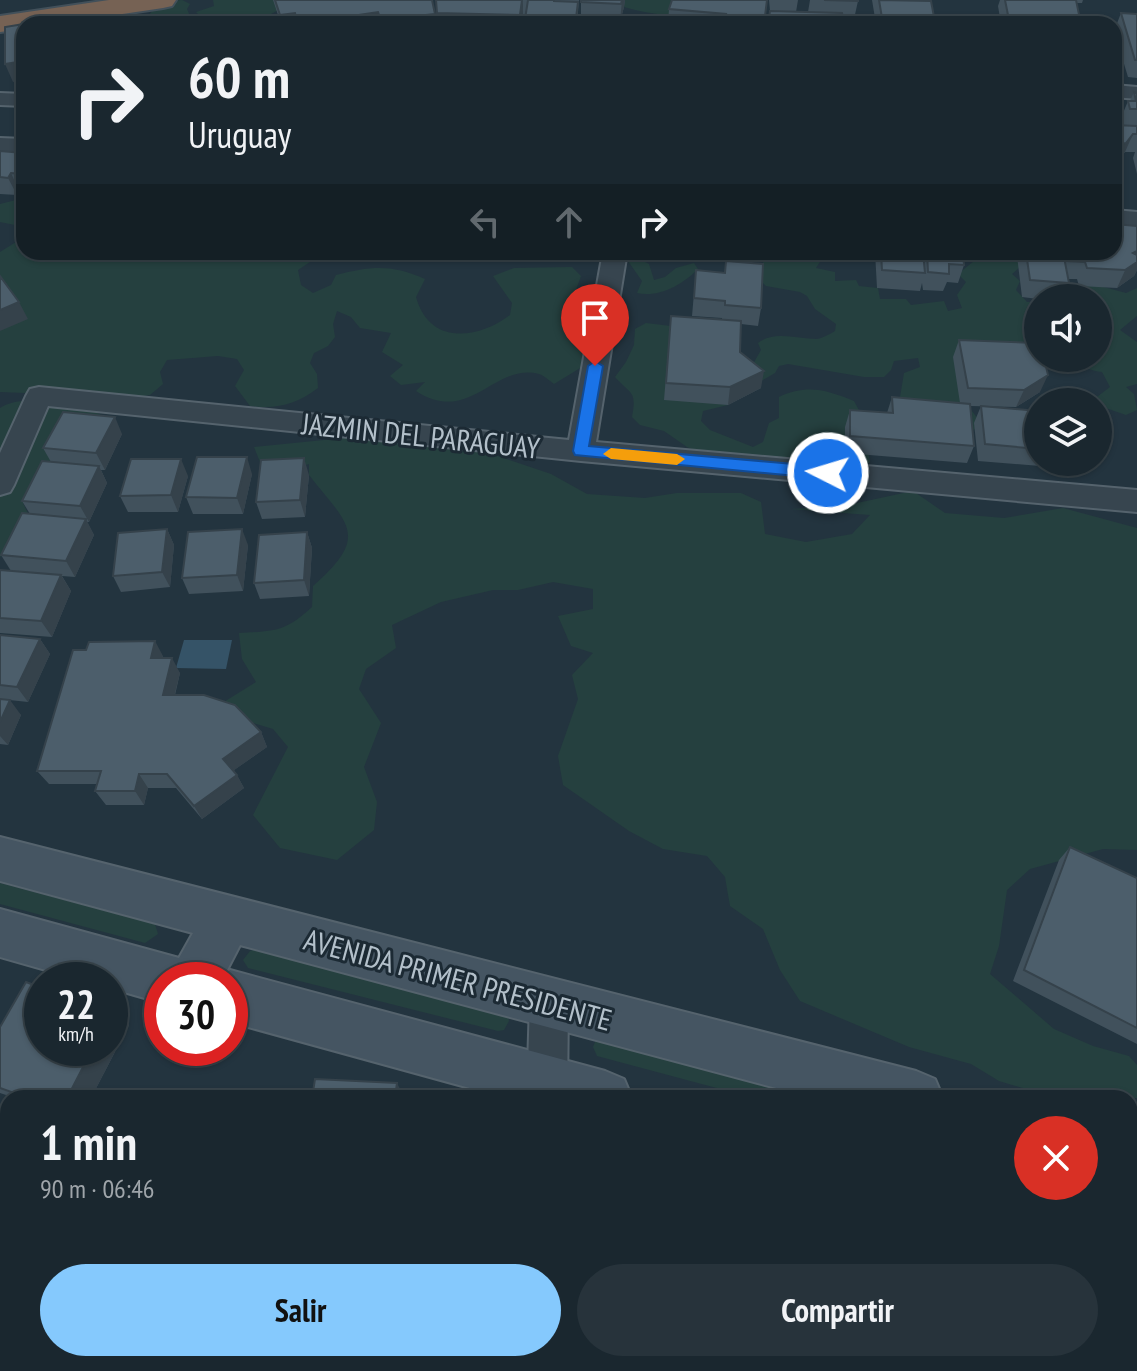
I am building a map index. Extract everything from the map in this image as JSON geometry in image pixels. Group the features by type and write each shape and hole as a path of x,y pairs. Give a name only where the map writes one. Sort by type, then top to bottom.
{"highway":[{"path":"0,14 99,0"},
{"path":"54,16 163,0"}],"main road":[{"name":"AVENIDA PRIMER PRESIDENTE","path":"0,859 885,1090"},
{"path":"204,962 227,918"},
{"path":"0,933 144,973"},
{"path":"248,1001 546,1090"}],"street":[{"path":"581,451 614,260"},
{"name":"JAZMIN DEL PARAGUAY","path":"0,485 39,396 581,451 1137,501"},
{"path":"546,1090 549,1003"}],"green space":[{"path":"182,0 190,4 187,9 190,16 121,16 149,15 155,8"},
{"path":"213,0 286,0 284,7 271,14 273,16 200,16 196,12 214,6"},
{"path":"625,0 722,0 695,10 663,14 624,7"},
{"path":"113,9 128,10 121,16 104,16"},
{"path":"16,200 16,226 0,222 0,204"},
{"path":"16,242 16,260 313,260 298,270 301,285 313,293 331,285 336,275 371,268 391,269 425,279 416,297 422,313 432,324 456,333 483,329 510,315 512,303 493,276 514,268 572,267 581,276 571,304 587,313 613,348 554,384 539,374 523,373 508,377 467,398 435,400 416,391 425,382 401,385 390,376 403,365 382,352 391,333 360,328 351,317 337,311 333,324 335,337 328,346 314,353 310,363 317,374 318,388 294,402 269,407 250,406 235,386 244,370 237,359 218,356 167,360 160,372 163,384 150,395 84,406 103,416 68,439 23,503 32,522 10,551 0,557 0,408 24,401 56,406 81,405 51,388 25,393 0,392 0,252"},
{"path":"642,260 649,264 654,280 665,277 676,268 694,263 698,269 670,289 645,294 637,293 642,281 628,261"},
{"path":"762,260 821,260 816,268 835,272 835,281 856,280 859,286 878,288 880,299 906,299 911,305 944,301 948,311 962,308 957,295 966,282 958,274 973,260 1028,260 1012,274 1020,281 1016,290 1024,299 1024,364 968,406 982,424 965,436 899,403 904,373 920,367 918,358 894,361 884,377 864,377 788,364 779,366 775,373 756,384 753,364 761,350 758,343 778,336 819,338 835,331 836,324 815,309 807,296 766,286 755,275"},
{"path":"1137,288 1137,316 1120,330 1137,342 1137,384 1126,387 1134,394 1137,410 1126,415 1112,410 1110,387 1102,372 1112,372 1112,289 1126,293"},
{"path":"646,323 679,327 676,352 667,361 666,377 726,392 728,405 703,411 701,421 710,430 753,447 763,442 769,423 779,418 779,397 799,391 825,391 854,401 861,414 870,462 848,474 711,457 687,447 664,431 640,425 632,417 633,397 615,377 634,345 635,329"},
{"path":"357,430 465,445 551,474 587,494 645,498 677,493 741,493 761,502 765,534 806,542 852,534 870,515 791,509 843,506 913,491 945,513 1004,518 1063,508 1137,528 1137,850 1103,849 1030,869 1007,890 999,946 990,974 1054,1029 1093,1046 1129,1056 1137,1065 1137,1090 1029,1090 999,1081 971,1064 909,1047 800,1001 780,970 763,929 730,906 725,877 707,856 663,849 629,831 563,785 558,756 578,699 572,675 593,653 571,646 558,616 593,609 593,589 553,582 518,590 493,590 441,602 392,625 396,648 366,669 359,689 381,723 364,767 377,802 374,830 337,860 280,848 253,815 288,747 273,729 211,710 256,682 242,659 239,633 279,629 312,607 313,586 331,569 348,542 343,519 309,475 309,464 266,477 254,447 324,440"},
{"path":"0,883 155,924 158,934 145,943 0,904"},
{"path":"256,949 508,1015 509,1021 504,1030 498,1031 248,968 248,962 243,960"},
{"path":"597,1037 802,1090 724,1090 597,1056 593,1047"}],"water":[{"path":"184,640 232,640 226,669 176,668"}],"building":[{"path":"275,0 432,0 435,14 380,16 378,12 351,16 280,15"},
{"path":"436,0 522,0 520,15 437,13"},
{"path":"528,0 578,2 576,16 525,16"},
{"path":"581,0 622,0 621,4"},
{"path":"672,0 767,0 765,16 726,16 669,9"},
{"path":"879,0 931,1 934,16 882,16"},
{"path":"1005,0 1076,0 1079,16 1025,16 1008,15"},
{"path":"770,11 842,13 843,16 769,16"},
{"path":"1121,13 1137,14 1137,60 1135,60"},
{"path":"16,25 16,62 5,64 5,27"},
{"path":"1134,92 1137,93 1137,109 1130,109 1128,101 1136,101"},
{"path":"1122,125 1137,126 1137,134 1133,134 1122,144"},
{"path":"0,151 16,152 16,173 11,173 8,178 0,177"},
{"path":"1122,225 1137,226 1137,251 1133,253 1137,255 1137,262 1125,270 1087,268 1085,262 1068,261 1122,260"},
{"path":"881,260 924,260 925,273 882,270"},
{"path":"927,260 964,260 964,265 949,264 949,274 928,272"},
{"path":"1027,260 1065,260 1069,283 1030,280"},
{"path":"726,261 763,264 761,308 694,298 696,270 725,273"},
{"path":"0,276 19,302 0,310"},
{"path":"671,316 741,321 740,352 764,371 730,387 666,383"},
{"path":"959,340 1024,342 1024,372 1047,372 1048,375 1024,390 968,388"},
{"path":"892,397 970,404 974,446 850,436 850,410 893,413"},
{"path":"981,406 1024,410 1024,448 985,444"},
{"path":"63,412 115,417 96,453 43,448"},
{"path":"197,457 247,457 237,498 186,497"},
{"path":"304,458 300,500 256,502 261,460"},
{"path":"131,459 181,459 171,495 120,496"},
{"path":"42,461 99,466 80,506 22,501"},
{"path":"22,513 86,519 66,561 1,555"},
{"path":"167,529 162,572 113,576 118,533"},
{"path":"242,529 237,575 182,578 188,532"},
{"path":"307,532 304,580 254,583 259,535"},
{"path":"0,570 61,575 41,621 0,618"},
{"path":"0,635 40,639 17,687 0,685"},
{"path":"155,641 151,658 172,658 163,695 204,695 235,705 261,732 223,759 237,775 194,806 167,774 139,774 135,791 95,791 101,771 37,771 73,650 86,650 89,642"},
{"path":"0,699 10,700 0,722"},
{"path":"1070,847 1137,878 1137,1028 1024,970"},
{"path":"24,985 24,1066 84,1066 71,1090 0,1088 0,1027"},
{"path":"315,1079 397,1083 396,1090 313,1090"}],"slow traffic":[{"path":"611,454 677,459"}],"route":[{"path":"595,366 581,451 828,473"}]}
